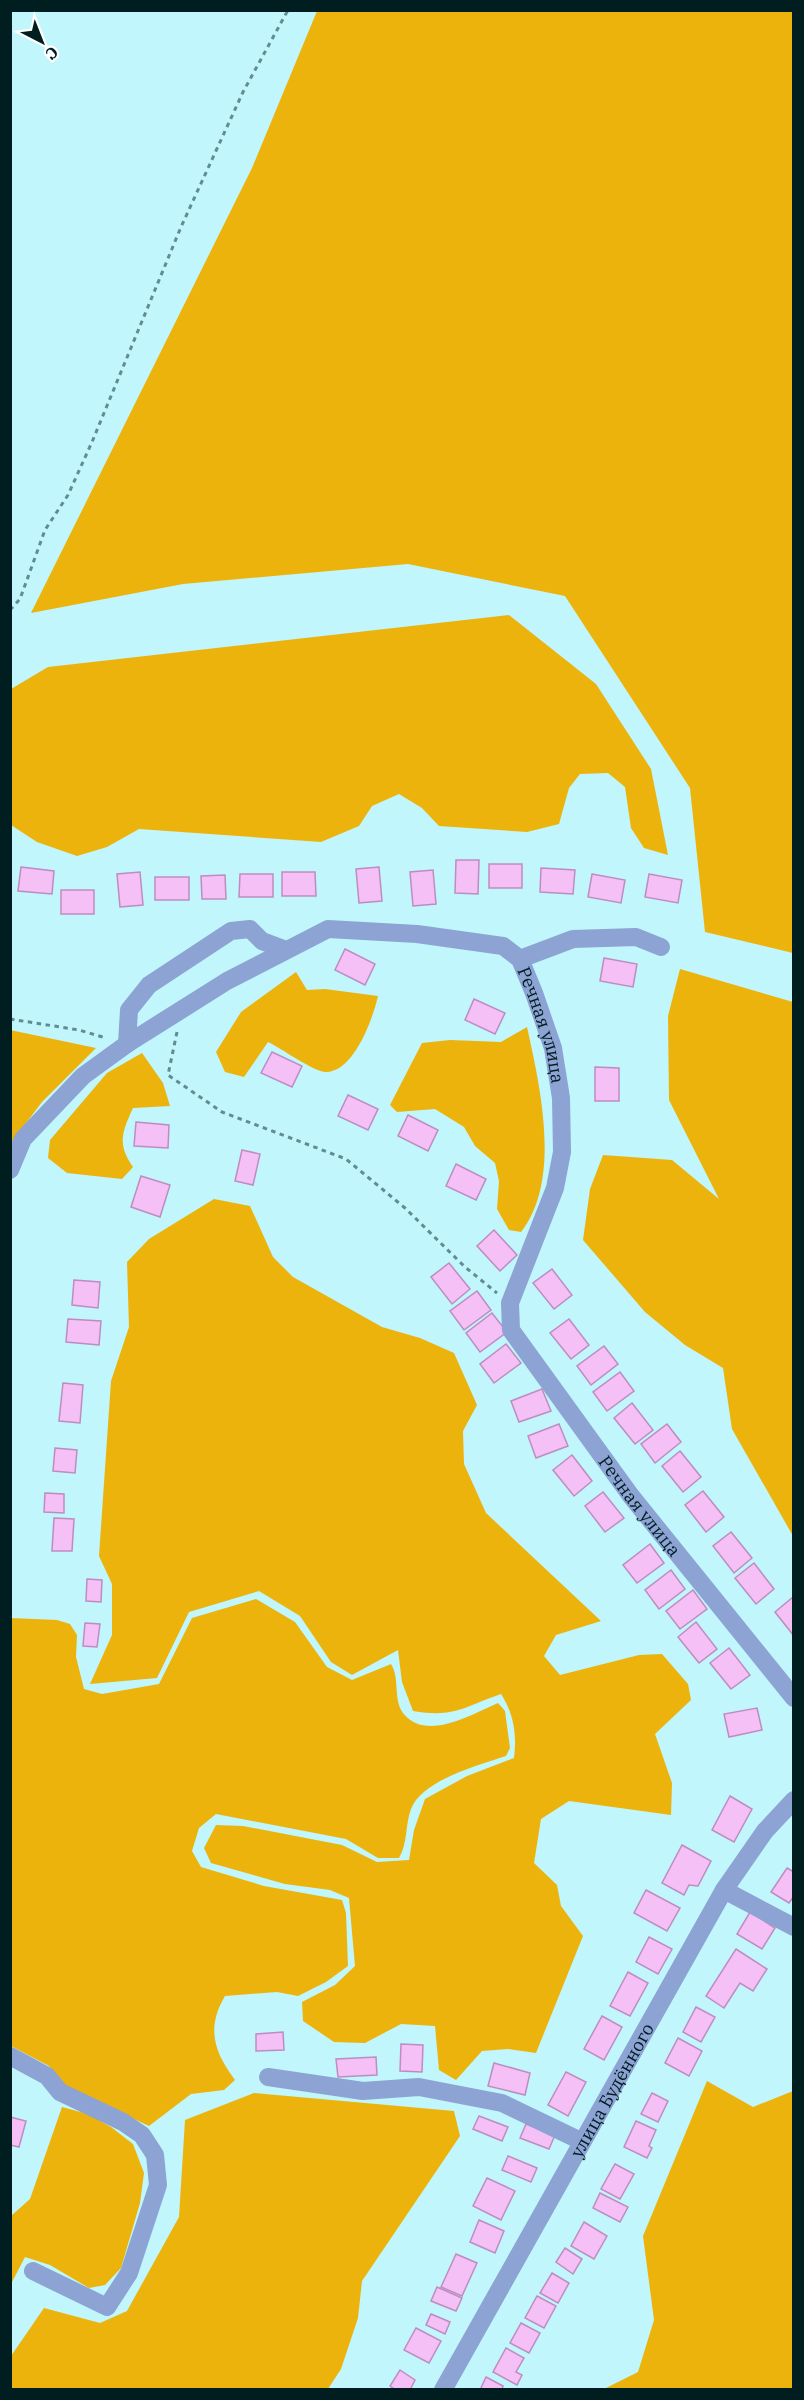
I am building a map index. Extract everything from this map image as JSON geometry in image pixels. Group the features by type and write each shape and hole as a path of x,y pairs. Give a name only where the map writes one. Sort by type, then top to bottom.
{"street":[{"path":"127,1044 129,1010 149,984 231,931 250,929 262,941 286,950"},
{"name":"Речная улица","path":"10,1170 23,1139 83,1076 127,1044 227,981 328,929 417,934 503,946 520,959 553,1048 561,1098 562,1152 555,1188 510,1303 511,1330 631,1496 794,1698"},
{"path":"520,959 573,939 636,937 661,947"},
{"name":"улица Будённого","path":"443,2390 724,1890 765,1831 794,1800"},
{"path":"724,1890 794,1927"},
{"path":"10,2056 47,2076 60,2092 123,2122 142,2135 155,2155 158,2185 129,2273 107,2307 33,2271"},
{"path":"268,2077 363,2091 419,2087 501,2103 581,2141"}],"path":[{"path":"10,610 20,599 45,531 68,495 92,442 181,227 243,92 288,10"},
{"path":"181,1011 168,1075 222,1112 346,1160 405,1208 465,1267 510,1303"},
{"path":"10,1019 79,1030 127,1044"}],"shaded area":[{"path":"317,11 793,11 793,953 705,932 690,788 565,596 408,564 183,584 31,613 252,168"},
{"path":"509,615 596,684 651,769 668,855 644,848 631,828 625,787 608,773 580,774 569,788 559,824 527,832 439,826 422,808 399,794 372,806 359,826 321,842 139,829 107,847 77,856 37,842 11,825 11,689 48,667"},
{"path":"680,969 793,1002 793,1536 732,1429 723,1368 685,1345 645,1312 583,1240 590,1189 603,1155 672,1160 719,1199 669,1100 668,1016"},
{"path":"296,972 307,990 325,989 378,996 367,1030 353,1054 336,1070 326,1072 306,1064 268,1042 244,1077 225,1072 216,1052 241,1012"},
{"path":"527,1027 542,1104 544,1160 541,1186 534,1211 521,1232 509,1230 497,1209 499,1181 495,1163 475,1146 464,1127 435,1109 397,1112 390,1105 422,1043 450,1040 501,1042"},
{"path":"10,1030 96,1048 42,1102 11,1143"},
{"path":"142,1053 163,1083 170,1106 133,1108 124,1131 123,1145 133,1167 122,1179 67,1173 48,1158 50,1140 107,1073"},
{"path":"214,1199 250,1206 273,1257 293,1277 382,1327 420,1338 454,1353 477,1405 463,1431 464,1464 486,1513 601,1621 556,1635 544,1656 560,1675 639,1655 662,1654 688,1684 691,1700 655,1734 672,1783 671,1815 569,1801 541,1819 534,1863 557,1885 561,1906 583,1936 536,2053 508,2049 482,2051 456,2080 439,2070 435,2026 401,2024 365,2043 334,2042 303,2021 302,2002 335,1985 355,1966 349,1898 330,1890 285,1884 211,1863 204,1848 216,1825 243,1826 342,1845 377,1862 409,1860 414,1830 425,1799 467,1776 514,1758 514,1725 501,1694 449,1712 413,1711 402,1682 398,1650 352,1675 331,1662 300,1616 259,1591 189,1612 157,1678 90,1684 112,1635 112,1584 99,1556 111,1381 129,1327 127,1262 149,1239"},
{"path":"256,1599 295,1622 327,1667 352,1680 391,1664 400,1707 413,1722 424,1726 437,1726 498,1703 505,1711 510,1748 506,1756 452,1775 417,1799 409,1815 404,1846 399,1858 378,1858 346,1839 216,1814 199,1828 192,1851 201,1867 264,1886 342,1900 346,1913 348,1966 326,1982 298,1996 277,1992 225,1996 216,2019 215,2040 222,2060 235,2080 224,2090 191,2094 149,2126 64,2086 49,2066 11,2046 10,1618 57,1620 70,1624 77,1635 76,1657 84,1689 102,1694 159,1684 192,1618"},
{"path":"707,2081 753,2107 793,2091 793,2389 604,2389 638,2372 654,2320 643,2236"},
{"path":"254,2093 454,2111 460,2136 362,2281 358,2318 341,2369 328,2389 11,2389 11,2356 44,2308 100,2323 127,2311 179,2217 185,2120"},
{"path":"62,2107 88,2114 111,2127 133,2144 144,2173 140,2203 121,2268 105,2285 89,2288 50,2265 25,2257 11,2284 11,2216 30,2199"}],"building":[{"path":"456,860 479,860 478,894 455,893"},
{"path":"489,864 522,864 522,888 489,888"},
{"path":"21,867 54,871 52,894 18,891"},
{"path":"379,867 382,901 359,903 356,869"},
{"path":"541,868 575,870 573,894 540,892"},
{"path":"433,870 436,904 413,906 410,872"},
{"path":"140,872 143,905 120,907 117,874"},
{"path":"282,872 315,872 316,896 282,896"},
{"path":"240,874 273,874 273,897 239,897"},
{"path":"592,874 625,880 621,903 588,897"},
{"path":"649,874 682,880 678,903 645,897"},
{"path":"225,875 226,899 202,899 201,876"},
{"path":"155,877 189,877 189,900 155,900"},
{"path":"61,890 94,890 94,914 61,914"},
{"path":"345,949 375,964 365,985 335,970"},
{"path":"604,958 637,964 633,987 600,981"},
{"path":"474,999 505,1013 495,1034 465,1020"},
{"path":"272,1052 302,1066 292,1087 261,1073"},
{"path":"595,1067 619,1068 619,1101 595,1101"},
{"path":"348,1095 378,1109 368,1130 338,1116"},
{"path":"408,1115 438,1130 428,1151 398,1136"},
{"path":"136,1122 169,1125 168,1148 134,1146"},
{"path":"242,1150 260,1154 253,1185 235,1181"},
{"path":"456,1164 486,1179 476,1200 446,1186"},
{"path":"141,1176 170,1185 160,1217 131,1207"},
{"path":"494,1230 517,1255 500,1271 477,1246"},
{"path":"449,1263 470,1289 452,1304 431,1277"},
{"path":"552,1269 572,1295 554,1309 533,1283"},
{"path":"74,1280 100,1282 98,1308 72,1305"},
{"path":"477,1291 491,1310 464,1330 450,1311"},
{"path":"492,1313 507,1332 480,1352 466,1333"},
{"path":"68,1319 101,1321 99,1345 66,1342"},
{"path":"569,1319 589,1345 571,1359 550,1333"},
{"path":"506,1344 521,1363 494,1383 480,1364"},
{"path":"604,1346 618,1364 591,1385 577,1366"},
{"path":"620,1372 634,1391 607,1411 593,1392"},
{"path":"63,1383 83,1385 80,1423 59,1421"},
{"path":"542,1389 551,1411 519,1422 511,1401"},
{"path":"632,1403 653,1430 635,1444 614,1418"},
{"path":"559,1424 568,1446 536,1458 528,1436"},
{"path":"667,1424 681,1442 655,1463 641,1444"},
{"path":"55,1448 77,1450 75,1473 53,1471"},
{"path":"680,1451 701,1477 683,1492 662,1466"},
{"path":"572,1455 592,1481 574,1496 553,1470"},
{"path":"703,1491 724,1517 706,1532 685,1505"},
{"path":"603,1492 624,1518 605,1532 585,1506"},
{"path":"45,1493 64,1494 64,1513 44,1512"},
{"path":"54,1518 74,1519 72,1551 52,1551"},
{"path":"731,1532 752,1558 734,1573 713,1546"},
{"path":"650,1544 664,1563 637,1583 623,1565"},
{"path":"754,1563 774,1589 756,1604 735,1578"},
{"path":"671,1570 685,1589 659,1609 645,1590"},
{"path":"87,1579 102,1580 101,1602 86,1601"},
{"path":"693,1590 707,1609 680,1629 666,1611"},
{"path":"794,1598 794,1636 775,1612"},
{"path":"696,1622 717,1649 699,1663 678,1637"},
{"path":"85,1623 100,1624 97,1647 83,1646"},
{"path":"729,1648 750,1675 731,1689 710,1663"},
{"path":"757,1708 762,1730 729,1737 724,1714"},
{"path":"730,1796 752,1809 734,1842 712,1830"},
{"path":"682,1845 711,1861 698,1886 689,1885 684,1895 662,1883"},
{"path":"787,1868 794,1872 794,1896 789,1903 771,1892"},
{"path":"646,1890 680,1908 667,1931 634,1913"},
{"path":"750,1912 775,1928 762,1949 737,1934"},
{"path":"649,1937 672,1949 658,1974 636,1962"},
{"path":"736,1949 767,1969 753,1991 740,1983 724,2008 706,1996"},
{"path":"628,1972 648,1983 630,2016 610,2006"},
{"path":"696,2007 715,2017 701,2042 683,2032"},
{"path":"602,2016 622,2027 604,2060 584,2049"},
{"path":"283,2032 284,2050 256,2051 256,2034"},
{"path":"678,2038 702,2051 689,2076 665,2063"},
{"path":"401,2044 423,2045 422,2072 400,2071"},
{"path":"376,2057 377,2075 338,2077 336,2059"},
{"path":"494,2063 530,2073 525,2095 488,2086"},
{"path":"566,2072 586,2082 568,2116 548,2105"},
{"path":"652,2093 668,2101 658,2122 641,2114"},
{"path":"479,2116 508,2127 502,2141 473,2129"},
{"path":"10,2117 26,2121 19,2147 10,2145"},
{"path":"636,2121 656,2130 647,2158 624,2147"},
{"path":"526,2124 555,2135 549,2149 520,2138"},
{"path":"508,2156 537,2168 531,2182 502,2170"},
{"path":"615,2164 634,2174 620,2199 601,2189"},
{"path":"487,2178 515,2191 501,2220 473,2206"},
{"path":"600,2193 628,2207 620,2222 593,2208"},
{"path":"479,2220 504,2231 495,2253 470,2242"},
{"path":"584,2222 607,2236 594,2259 571,2246"},
{"path":"565,2248 582,2259 573,2274 556,2262"},
{"path":"456,2254 477,2263 462,2296 441,2287"},
{"path":"552,2273 569,2283 558,2303 540,2293"},
{"path":"437,2287 462,2298 456,2311 431,2301"},
{"path":"537,2296 556,2306 544,2328 525,2318"},
{"path":"431,2314 450,2322 445,2334 426,2325"},
{"path":"521,2323 540,2333 529,2353 510,2343"},
{"path":"416,2328 441,2341 429,2363 404,2350"},
{"path":"506,2348 524,2358 516,2372 522,2375 517,2385 493,2372"},
{"path":"400,2370 415,2380 410,2390 396,2390 390,2386"},
{"path":"486,2377 503,2386 502,2390 480,2390"}]}
